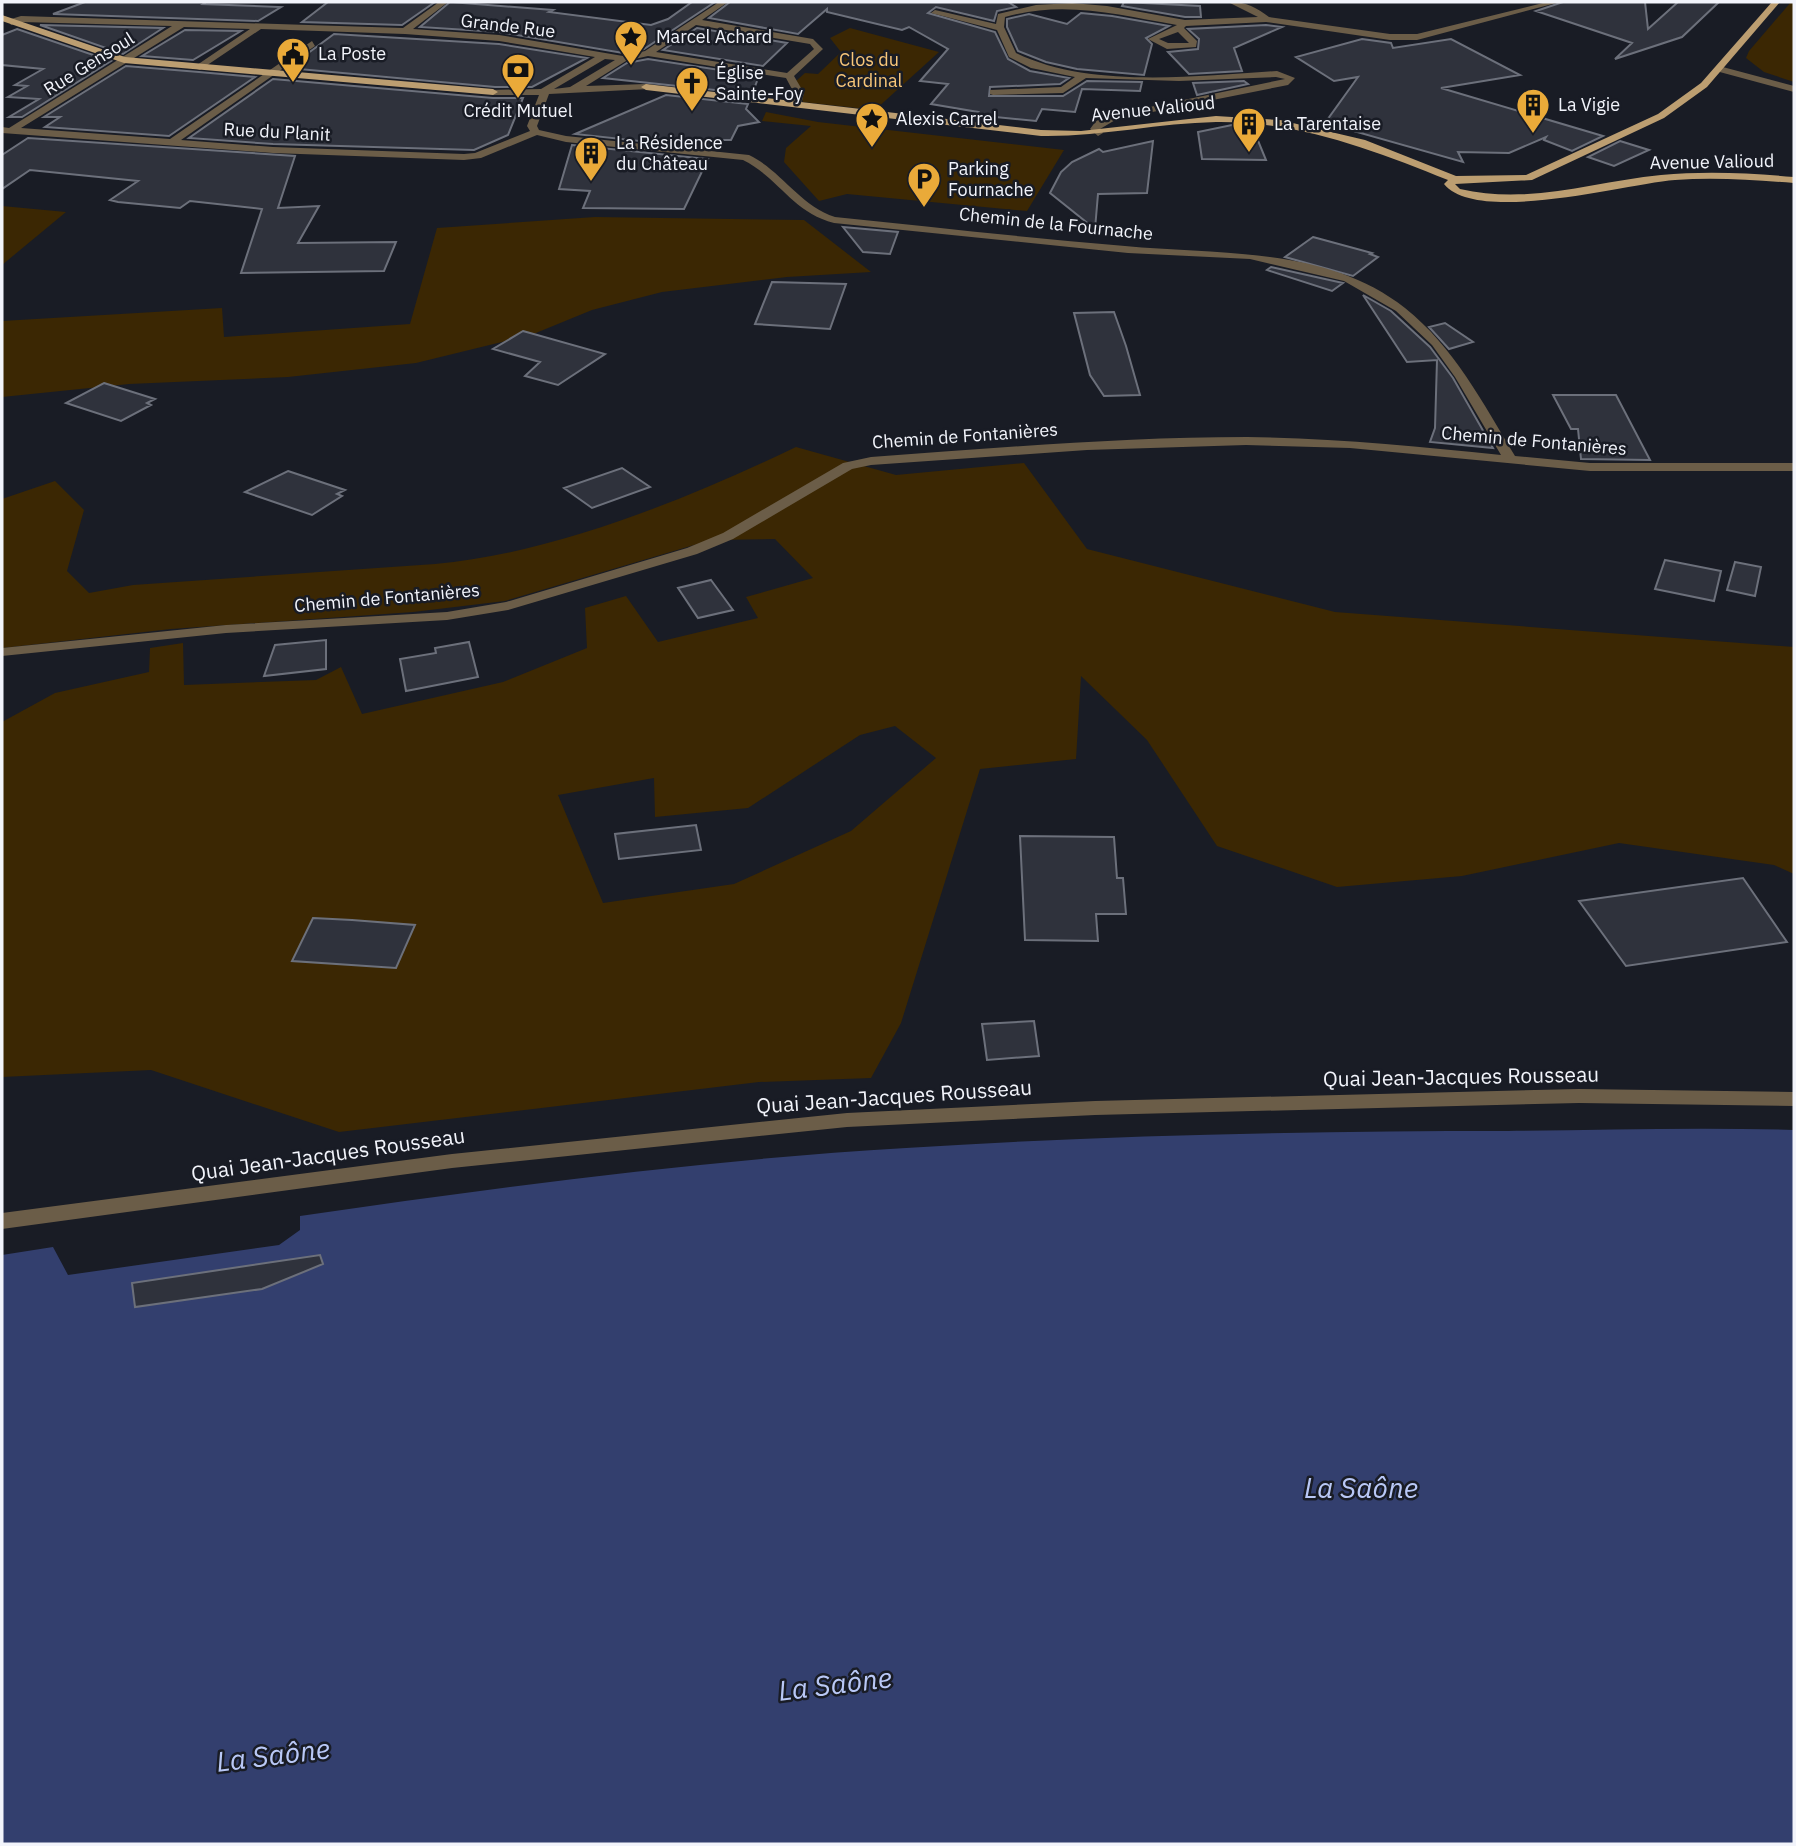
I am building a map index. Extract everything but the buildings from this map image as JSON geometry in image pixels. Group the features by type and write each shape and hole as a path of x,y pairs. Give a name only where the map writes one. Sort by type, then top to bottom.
{"main road":[{"path":"1455,179 1515,180 1542,174 1661,116 1704,85 1776,2"},
{"path":"7,20 124,60 493,92"},
{"name":"Avenue Valioud","path":"646,88 1004,131 1098,133 1192,121 1280,123 1362,142 1455,179 1449,184 1456,191 1509,201 1544,199 1674,177 1737,176 1794,180"}],"street":[{"path":"405,31 444,2"},
{"path":"572,90 623,59 646,53 724,2"},
{"path":"1232,2 1254,10 1266,19"},
{"path":"1098,133 1095,129 1099,123 1114,117 1288,82 1290,78 1277,74 1158,79 1085,74 1020,61 1012,55 1000,27 1001,16 1044,5 1106,7 1181,26 1266,19 1417,37 1556,2"},
{"path":"935,13 988,27 1000,27"},
{"name":"Grande Rue","path":"7,20 405,31 499,38 623,59"},
{"path":"696,22 813,41 819,49 789,76"},
{"name":"Rue Gensoul","path":"2,138 7,130 182,24"},
{"path":"200,67 257,28"},
{"path":"171,143 312,44"},
{"path":"646,53 789,76"},
{"path":"536,132 532,126 536,110 546,93 545,89 602,57"},
{"path":"1719,69 1794,89"},
{"path":"993,92 1063,90 1085,74"},
{"path":"789,76 799,93 797,106"},
{"name":"Avenue Valioud","path":"493,92 531,94 646,88"},
{"name":"Rue du Planit","path":"7,130 171,143 464,157 477,156 536,132"},
{"name":"Chemin de la Fournache","path":"536,132 566,139 745,157 764,164 803,209 822,217 1128,250 1250,256 1348,278 1400,309 1436,342 1461,377 1510,459"},
{"name":"Chemin de Fontanières","path":"2,652 226,629 447,616 508,606 692,551 729,536 848,466 870,461 1087,446 1246,441 1350,444 1590,467 1794,467"},
{"name":"Quai Jean-Jacques Rousseau","path":"2,1221 452,1161 847,1120 1095,1108 1579,1096 1794,1099"}],"green space":[{"path":"1791,2 1794,2 1794,82 1764,72 1746,58"},
{"name":"Clos du Cardinal","path":"850,28 939,52 875,110 803,102 796,81 805,73 818,74 841,52 830,38"},
{"path":"766,112 818,122 1064,150 1027,211 847,194 819,201 784,162 786,148 811,126 762,121"},
{"path":"2,206 66,212 2,265"},
{"path":"595,217 804,220 871,272 787,277 662,292 592,310 531,335 416,363 288,377 129,384 2,397 2,321 222,308 224,337 410,324 437,228"},
{"path":"796,447 896,475 1024,463 1087,549 1335,612 1794,647 1794,874 1774,865 1619,843 1462,876 1337,887 1217,846 1147,740 1081,676 1076,759 980,769 901,1023 871,1078 759,1082 339,1132 151,1070 2,1077 2,722 55,693 149,672 150,648 183,643 184,685 316,680 341,667 362,714 503,682 587,648 585,608 626,596 658,642 758,618 746,597 813,578 775,539 711,540 505,601 413,612 171,629 2,648 2,499 55,481 84,510 67,571 89,593 133,585 435,564 480,558 573,536 620,521 710,486","holes":["895,726 936,758 851,831 734,884 603,903 558,795 654,778 655,817 748,808 860,735"]}],"water":[{"name":"La Saône","path":"1651,1129 1794,1130 1794,1844 2,1844 2,1255 53,1247 68,1275 279,1245 300,1230 300,1216 602,1176 830,1153 1056,1140 1207,1135"}],"place":[{"name":"Marcel Achard","path":"631,67"},
{"name":"La Poste","path":"293,84"},
{"name":"Crédit Mutuel","path":"518,100"},
{"name":"Église Sainte-Foy","path":"692,113"},
{"name":"La Vigie","path":"1533,135"},
{"name":"Alexis Carrel","path":"872,149"},
{"name":"La Tarentaise","path":"1249,154"},
{"name":"La Résidence du Château","path":"591,183"},
{"name":"Parking Fournache","path":"924,209"}]}
